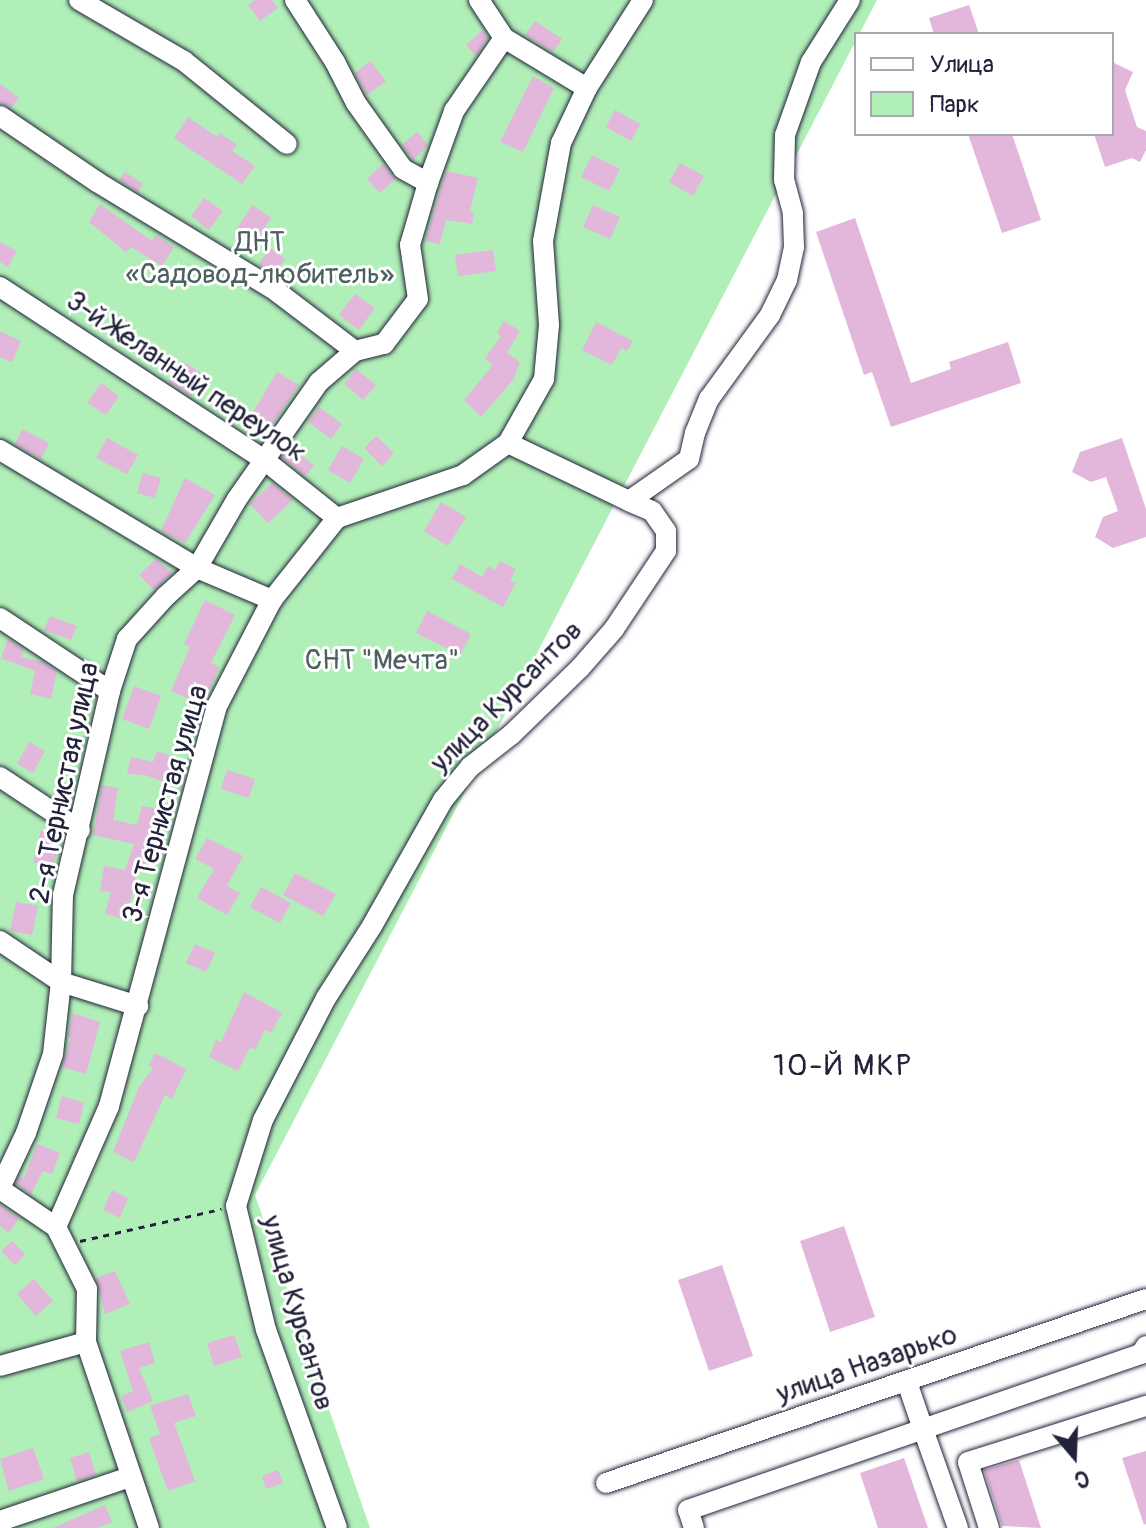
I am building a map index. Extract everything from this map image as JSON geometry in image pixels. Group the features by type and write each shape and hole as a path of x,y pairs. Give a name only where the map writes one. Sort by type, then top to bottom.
{"street":[{"path":"79,0 184,61 287,144"},
{"path":"295,0 335,62 356,103 387,147 403,169 428,183"},
{"path":"479,0 504,38 587,88"},
{"path":"629,501 689,459 695,433 709,399 770,315 787,280 794,247 793,213 784,180 785,135 811,62 850,0"},
{"path":"337,518 463,475 508,443 544,379 549,325 543,241 561,143 587,88 638,2"},
{"name":"2-я Тернистая улица","path":"0,1189 26,1133 53,1054 61,982 63,895 110,691 127,639 197,568 263,459 319,382 355,351 384,344 418,299 410,245 428,183 454,111 504,38"},
{"path":"0,116 97,182 276,291 355,351"},
{"name":"3-й Желанный переулок","path":"0,287 263,459 337,518"},
{"name":"улица Курсантов","path":"337,1528 266,1330 236,1206 263,1120 326,998 372,926 443,800 470,767 511,735 580,668 614,629 666,551 666,531 652,511 508,443"},
{"path":"0,450 197,568 272,600"},
{"name":"3-я Тернистая улица","path":"62,1235 109,1106 217,706 272,600 337,518"},
{"path":"0,618 110,691"},
{"path":"0,777 80,830"},
{"path":"0,941 61,982 138,1006"},
{"path":"0,1189 62,1235 87,1289 86,1342 149,1528"},
{"name":"улица Назарько","path":"606,1483 1146,1299"},
{"path":"0,1366 86,1342"},
{"path":"694,1528 688,1510 1144,1357"},
{"path":"907,1382 958,1528"},
{"path":"989,1528 968,1462 1146,1406"},
{"path":"0,1521 130,1477"}],"path":[{"path":"62,1235 236,1206"}],"green space":[{"path":"0,0 877,0 860,32 854,32 854,44 255,1195 370,1528 0,1528"}],"building":[{"path":"255,0 272,0 278,8 260,21 248,5"},
{"path":"969,5 978,32 933,32 929,18"},
{"path":"535,21 562,39 553,52 525,35"},
{"path":"483,30 488,38 476,56 466,45"},
{"path":"370,61 386,81 367,95 355,73"},
{"path":"1114,63 1133,72 1125,90 1137,127 1146,131 1146,150 1140,162 1132,158 1105,167 1095,136 1114,136"},
{"path":"533,76 554,88 523,152 500,142"},
{"path":"0,84 19,98 11,108 0,103"},
{"path":"615,110 640,124 631,141 606,127"},
{"path":"188,117 217,137 220,133 237,145 232,151 255,166 242,184 174,138"},
{"path":"417,132 428,145 413,160 402,145"},
{"path":"969,136 1013,136 1041,220 1002,233"},
{"path":"592,155 620,169 609,191 581,177"},
{"path":"680,163 704,176 693,196 669,182"},
{"path":"383,164 395,179 380,193 367,179"},
{"path":"446,171 478,178 470,211 474,213 472,224 446,220 440,244 425,241"},
{"path":"125,172 143,184 138,192 119,180"},
{"path":"204,198 223,211 209,230 191,216"},
{"path":"100,204 152,241 155,235 174,247 162,266 131,247 126,252 89,222"},
{"path":"252,205 271,218 255,243 236,230"},
{"path":"593,205 620,217 610,239 583,227"},
{"path":"855,218 911,383 951,369 949,362 1008,342 1021,383 891,427 872,372 864,375 816,232"},
{"path":"0,242 17,251 8,267 0,262"},
{"path":"270,248 285,259 274,275 259,264"},
{"path":"493,250 496,271 458,276 455,255"},
{"path":"355,294 375,308 359,330 339,315"},
{"path":"504,321 520,331 507,353 520,362 513,380 481,417 464,400 493,365 485,358 501,336 497,333"},
{"path":"596,322 633,341 627,351 621,348 612,365 582,350"},
{"path":"0,331 21,341 12,362 0,357"},
{"path":"182,361 204,375 191,396 168,382"},
{"path":"356,369 376,385 363,400 344,384"},
{"path":"277,372 299,385 265,435 247,422"},
{"path":"101,383 119,396 106,415 87,403"},
{"path":"319,407 342,424 331,439 308,422"},
{"path":"22,429 49,443 41,459 15,444"},
{"path":"376,436 394,453 382,466 364,448"},
{"path":"107,438 138,455 127,474 96,458"},
{"path":"1122,438 1146,509 1146,537 1113,548 1095,537 1103,517 1118,511 1106,477 1091,482 1072,472 1080,452"},
{"path":"342,446 364,459 350,483 328,470"},
{"path":"289,447 314,465 306,476 282,458"},
{"path":"143,473 161,478 155,498 137,493"},
{"path":"185,478 215,495 185,543 161,531"},
{"path":"272,483 293,500 268,523 250,504"},
{"path":"441,502 466,517 448,546 424,531"},
{"path":"156,559 172,573 154,590 139,575"},
{"path":"500,561 516,569 510,580 516,583 503,607 452,579 460,564 482,577 488,566 495,570"},
{"path":"205,600 235,615 211,663 219,667 203,705 171,691 190,647 184,644"},
{"path":"427,611 471,634 460,655 416,633"},
{"path":"50,616 77,626 71,640 44,630"},
{"path":"8,639 24,650 21,657 43,662 57,671 51,699 30,694 35,671 1,658"},
{"path":"134,686 161,696 149,729 122,719"},
{"path":"29,742 45,751 33,773 17,764"},
{"path":"157,751 188,762 181,788 145,775 127,774 131,757 153,762"},
{"path":"227,770 255,779 249,798 221,789"},
{"path":"102,785 118,788 113,820 137,825 142,806 165,810 147,868 139,865 126,920 105,914 111,892 100,891 104,866 125,870 134,844 93,835"},
{"path":"41,830 61,835 53,867 33,862"},
{"path":"207,838 243,856 227,886 240,893 227,915 197,898 214,869 195,859"},
{"path":"295,873 336,894 323,916 283,895"},
{"path":"261,887 291,903 280,923 250,907"},
{"path":"16,902 38,906 32,935 10,931"},
{"path":"195,944 215,953 206,972 186,963"},
{"path":"244,992 282,1013 271,1033 265,1030 255,1050 250,1047 238,1071 209,1057 216,1040 221,1042"},
{"path":"72,1013 100,1022 86,1074 62,1067 71,1038 68,1037"},
{"path":"155,1053 186,1069 172,1099 165,1095 134,1162 113,1152 139,1087 153,1068 149,1066"},
{"path":"62,1096 84,1103 79,1124 56,1118"},
{"path":"37,1144 60,1153 52,1174 43,1171 31,1194 16,1184 20,1176 24,1178"},
{"path":"112,1190 128,1198 120,1218 103,1210"},
{"path":"0,1205 19,1218 9,1233 0,1226"},
{"path":"844,1226 875,1317 830,1332 800,1241"},
{"path":"12,1241 25,1254 15,1265 1,1251"},
{"path":"722,1265 753,1356 709,1371 678,1280"},
{"path":"115,1271 130,1304 105,1314 96,1278"},
{"path":"34,1279 53,1301 36,1316 17,1294"},
{"path":"234,1335 242,1357 214,1366 207,1343"},
{"path":"149,1342 155,1363 139,1368 153,1401 127,1412 121,1396 133,1391 120,1351"},
{"path":"188,1394 196,1416 174,1423 195,1481 168,1491 149,1438 160,1434 150,1406"},
{"path":"33,1448 44,1479 9,1491 0,1459"},
{"path":"1146,1451 1146,1524 1144,1525 1122,1458"},
{"path":"89,1452 96,1475 77,1481 70,1458"},
{"path":"904,1458 928,1528 878,1528 860,1473"},
{"path":"1019,1460 1041,1528 1002,1526 984,1470"},
{"path":"278,1470 283,1483 266,1489 262,1476"},
{"path":"105,1505 112,1522 97,1528 53,1528"}],"district":[{"name":"10-Й МКР","path":"843,1066"}],"park label":[{"name":"ДНТ «Садовод-любитель»","path":"260,259"},
{"name":"СНТ \"Мечта\"","path":"382,661"}]}
